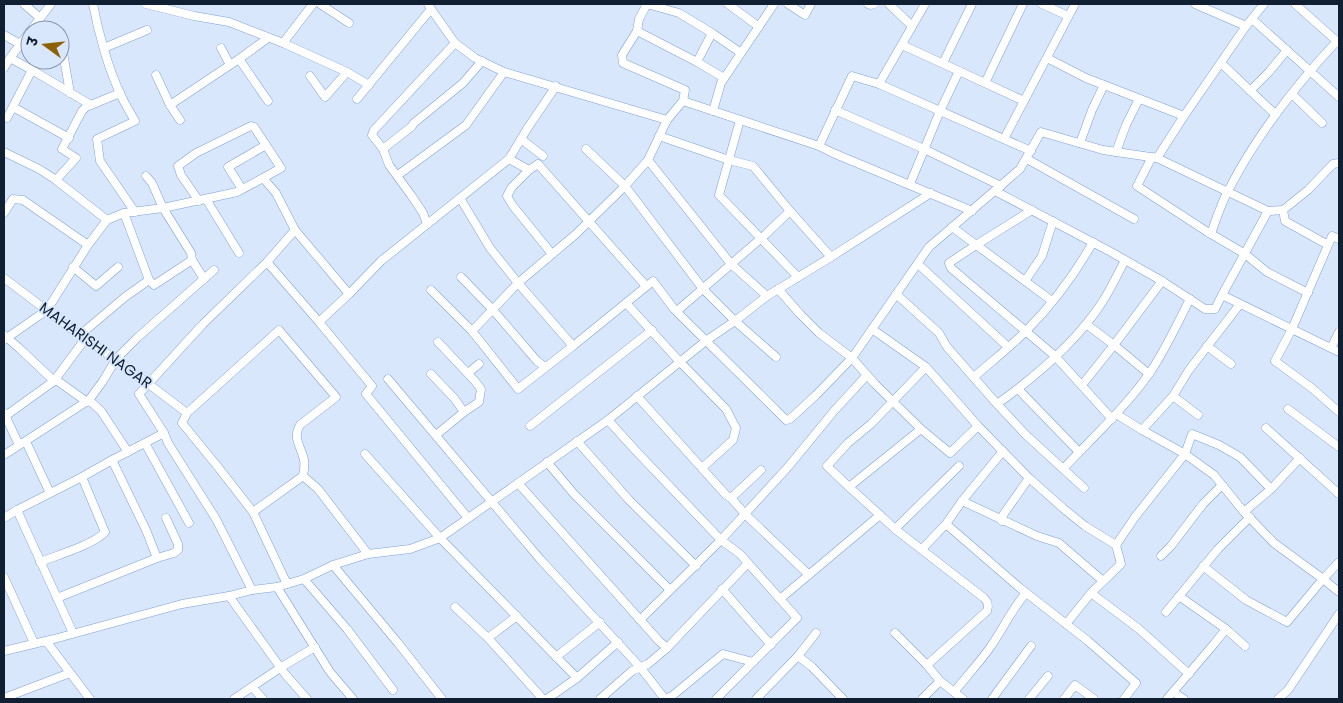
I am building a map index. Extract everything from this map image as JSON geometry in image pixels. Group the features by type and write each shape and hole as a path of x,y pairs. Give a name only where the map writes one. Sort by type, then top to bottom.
{"street":[{"path":"24,4 40,18 51,4"},
{"path":"93,4 104,48 120,94 135,121 97,139 100,161 135,212"},
{"path":"146,4 229,22 347,72 368,85"},
{"path":"283,44 313,4"},
{"path":"320,4 349,23"},
{"path":"472,331 518,283 589,222 625,186 648,160 667,120 683,101 685,90 623,63 622,55 637,31 639,19 647,4 679,13 741,53"},
{"path":"728,4 758,27"},
{"path":"713,111 721,83 774,4"},
{"path":"788,4 805,15 812,4"},
{"path":"868,4 870,6 874,4"},
{"path":"889,4 912,26"},
{"path":"879,84 925,4"},
{"path":"943,63 972,4"},
{"path":"985,83 1022,4"},
{"path":"1042,4 1068,16"},
{"path":"1004,139 1076,4"},
{"path":"1195,4 1246,26"},
{"path":"1264,4 1220,63 1137,186 1244,254 1267,272 1308,293"},
{"path":"1211,234 1228,191 1275,114 1310,70 1338,42 1295,4"},
{"path":"357,99 429,6 455,43 475,58 504,72 667,120"},
{"path":"1252,19 1339,97"},
{"path":"104,48 147,30"},
{"path":"637,31 724,78"},
{"path":"697,62 712,33"},
{"path":"4,35 20,44 4,68"},
{"path":"170,105 268,38"},
{"path":"427,224 423,213 390,165 383,149 372,135 374,130 455,43"},
{"path":"902,44 1024,101"},
{"path":"221,48 230,65"},
{"path":"1250,91 1287,50"},
{"path":"10,58 20,63"},
{"path":"1047,58 1086,78 1184,116"},
{"path":"239,59 268,101"},
{"path":"383,149 463,83 482,61"},
{"path":"1220,63 1275,114"},
{"path":"7,118 32,70 91,105"},
{"path":"66,70 70,93"},
{"path":"910,184 940,111 959,71"},
{"path":"310,76 325,96 347,72"},
{"path":"398,175 466,125 504,72"},
{"path":"156,76 170,105 180,120"},
{"path":"819,146 852,76 879,84 1031,151"},
{"path":"1080,143 1092,110 1104,85"},
{"path":"319,322 381,262 508,159 556,86"},
{"path":"56,180 76,158 62,149 82,111 86,107 120,94"},
{"path":"1292,94 1322,123"},
{"path":"1116,152 1126,125 1139,99"},
{"path":"683,101 819,146 972,211"},
{"path":"13,107 69,138"},
{"path":"836,110 924,148 1162,281 1205,308 1215,309 1229,317"},
{"path":"740,120 719,195 798,277"},
{"path":"128,452 101,411 55,380 5,338 47,310 73,267 107,220 124,214 163,208 203,200 237,192 281,168 254,127 250,126 202,150 178,166 181,175 203,200 239,253"},
{"path":"431,290 472,331 518,389 653,281 677,311 786,420 816,395 852,358 930,246 1020,169 1041,132 1103,150 1155,157 1268,211 1283,210 1308,190 1333,164 1339,163"},
{"path":"659,136 729,160 753,166 831,257"},
{"path":"521,139 543,156"},
{"path":"242,189 228,167 266,145"},
{"path":"586,149 625,186 703,289 776,358"},
{"path":"4,152 39,169 56,180 107,220"},
{"path":"508,159 529,170"},
{"path":"1027,159 1134,219"},
{"path":"648,160 731,264 767,296"},
{"path":"552,254 507,196 512,187 538,164 646,286"},
{"path":"146,176 152,183 163,208 191,253 192,260 204,279"},
{"path":"263,178 276,193 295,230 350,294"},
{"path":"4,650 46,641 182,604 252,590 277,588 304,579 333,564 368,554 410,549 440,538 608,420 706,340 735,321 767,296 931,193"},
{"path":"460,198 490,248 572,346"},
{"path":"4,213 13,199 23,200 88,245"},
{"path":"1032,210 949,263 951,268 1054,356 1114,417 1185,454 1214,476 1274,543 1339,592"},
{"path":"1283,210 1285,221 1328,245"},
{"path":"677,311 790,211"},
{"path":"1215,309 1268,211"},
{"path":"124,214 149,280 154,285 192,260"},
{"path":"1025,281 1042,256 1053,221"},
{"path":"952,227 1052,301"},
{"path":"252,590 216,519 168,443 140,394 203,324 267,262 295,230"},
{"path":"1339,239 1332,236 1292,329 1275,360 1339,412"},
{"path":"974,377 1026,331 1081,263 1092,242"},
{"path":"997,404 1018,389 1086,324 1104,300 1125,260"},
{"path":"267,262 372,386 366,394 468,518"},
{"path":"918,264 1008,347"},
{"path":"73,267 96,286 118,267"},
{"path":"4,455 88,401 116,359 214,270"},
{"path":"461,277 545,367"},
{"name":"MAHARISHI NAGAR","path":"4,278 187,413"},
{"path":"19,445 4,415 55,380 82,337 125,298 149,280"},
{"path":"1082,385 1162,281"},
{"path":"778,289 819,333 852,358 892,401 950,453 978,426"},
{"path":"896,294 939,333 946,347 1026,435 1084,488"},
{"path":"1222,295 1339,352"},
{"path":"1063,469 1114,417 1149,374 1190,299"},
{"path":"626,303 726,409 736,428 733,440 702,468"},
{"path":"1142,430 1173,396 1188,370 1240,304"},
{"path":"1086,324 1149,374"},
{"path":"872,329 926,367 978,426 1029,478 1085,526 1116,545 1121,564 1091,593 1066,624"},
{"path":"288,584 253,512 182,423 187,413 279,330 336,397 300,425 296,431 304,460 303,476"},
{"path":"530,426 652,330"},
{"path":"1331,348 1339,332"},
{"path":"436,435 464,412 480,402 481,390 438,342"},
{"path":"1207,346 1231,364"},
{"path":"468,374 479,364"},
{"path":"926,367 827,466 895,529 987,601 989,606 987,611 927,665"},
{"path":"431,374 454,398 464,412"},
{"path":"640,620 721,540 788,467 834,411 867,375"},
{"path":"388,379 540,559 618,642 665,699 672,696 723,654 753,662"},
{"path":"1018,389 1079,452"},
{"path":"637,396 745,514 810,574"},
{"path":"1173,396 1198,415"},
{"path":"1288,409 1339,448"},
{"path":"608,420 721,540 740,554 797,618 716,699"},
{"path":"849,487 921,428"},
{"path":"1266,428 1339,494"},
{"path":"4,518 164,433"},
{"path":"1116,545 1145,503 1185,454 1192,434 1219,445 1240,457 1271,489"},
{"path":"577,441 629,500 696,566"},
{"path":"145,443 190,523"},
{"path":"28,446 50,493"},
{"path":"922,550 946,524 962,501 1003,451"},
{"path":"365,454 440,538 577,678"},
{"path":"1166,612 1247,515 1300,458"},
{"path":"112,460 146,530 157,558"},
{"path":"547,462 574,494 670,590"},
{"path":"895,529 959,466"},
{"path":"731,498 761,470"},
{"path":"253,512 303,476"},
{"path":"303,476 318,489 368,554"},
{"path":"40,562 84,545 105,532 82,477"},
{"path":"1002,521 1029,478"},
{"path":"518,483 659,642 667,648"},
{"path":"1161,556 1203,504 1222,485"},
{"path":"962,501 1002,521 1059,543 1103,581"},
{"path":"17,510 73,633"},
{"path":"780,600 880,515"},
{"path":"57,598 174,553 178,550 178,544 166,518"},
{"path":"946,524 1026,593 1088,641 1136,683 1124,699"},
{"path":"1204,566 1246,600 1286,622 1339,562"},
{"path":"600,699 632,671 648,664 667,648 748,563"},
{"path":"333,564 442,699"},
{"path":"4,577 34,644"},
{"path":"304,579 347,629 393,690"},
{"path":"277,588 330,672 353,699"},
{"path":"722,589 771,645"},
{"path":"954,692 989,649 1016,604 1026,593"},
{"path":"1091,593 1139,629 1189,674"},
{"path":"229,596 280,668 308,699"},
{"path":"1179,596 1226,629 1245,646"},
{"path":"455,606 488,638 543,699"},
{"path":"1278,699 1288,690 1339,614"},
{"path":"488,638 516,616"},
{"path":"556,657 600,622"},
{"path":"1167,699 1226,629"},
{"path":"756,699 798,656 816,633"},
{"path":"895,633 940,681 963,699"},
{"path":"46,641 90,699"},
{"path":"548,699 577,678 618,642"},
{"path":"992,699 1030,646"},
{"path":"234,699 280,668 315,648"},
{"path":"798,656 812,667 843,699"},
{"path":"9,698 70,673"},
{"path":"1029,699 1048,676"},
{"path":"922,699 940,681"},
{"path":"1064,699 1075,685 1094,699"},
{"path":"252,687 263,699"},
{"path":"1174,692 1184,699"}]}
